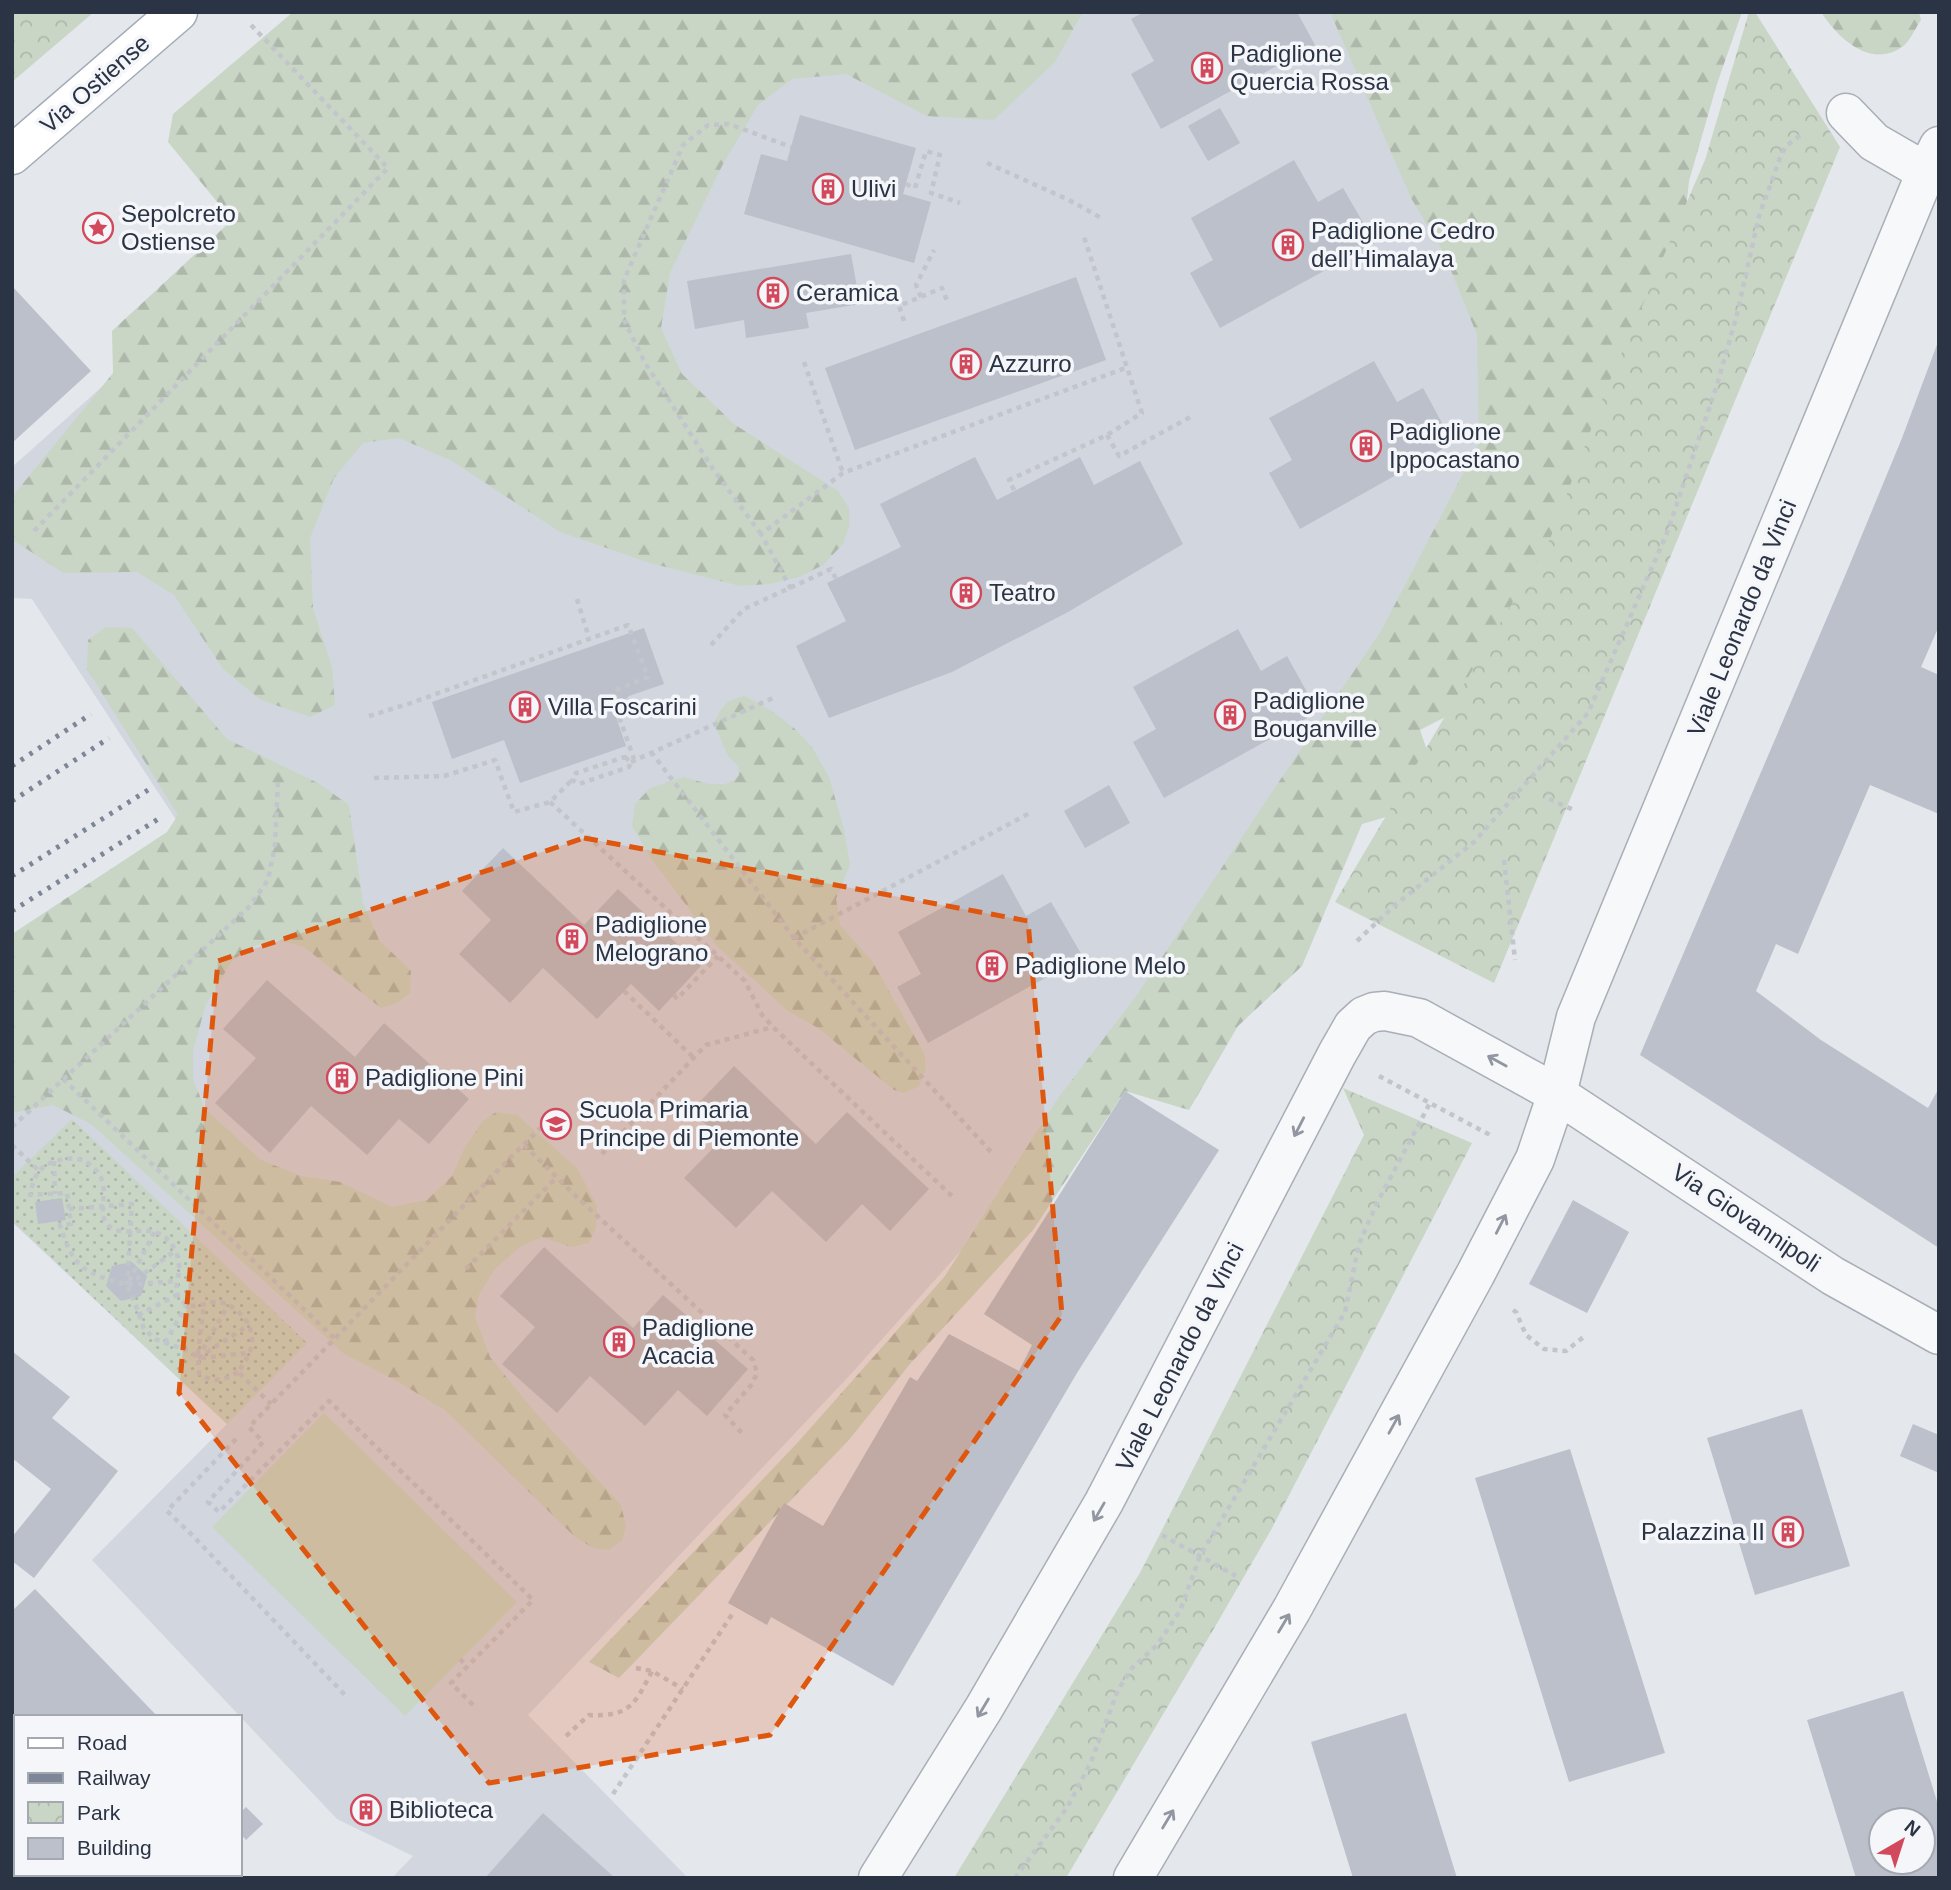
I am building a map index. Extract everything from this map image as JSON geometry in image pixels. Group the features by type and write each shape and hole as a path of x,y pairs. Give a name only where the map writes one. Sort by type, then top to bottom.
{"main road":[{"name":"Via Ostiense","path":"12,155 178,12"}],"street":[{"path":"1846,113 1874,142 1932,159"},
{"name":"Viale Leonardo da Vinci","path":"1133,1878 1292,1609 1535,1160 1557,1094 1576,1017 1932,159"},
{"name":"Viale Leonardo da Vinci","path":"878,1878 984,1707 1104,1503 1353,1026 1364,1016 1374,1012 1398,1013 1419,1018 1557,1094"},
{"name":"Via Giovannipoli","path":"1557,1094 1833,1276 1939,1335"}],"path":[{"path":"34,531 388,168 250,25"},
{"path":"1357,941 1394,906 1474,842 1588,713 1667,533 1717,385 1737,314 1759,216 1780,158 1786,146 1804,132 1846,113"},
{"path":"791,147 729,124 708,125 682,145 624,280 624,320 644,361 713,468 761,534 791,589"},
{"path":"906,184 915,188 926,151 940,155 931,193 960,203"},
{"path":"988,163 1069,200 1103,219"},
{"path":"1014,491 1009,480 1107,435 1143,413 1083,234"},
{"path":"921,297 916,285 934,250"},
{"path":"904,321 899,306 942,288 948,303"},
{"path":"804,362 843,473"},
{"path":"761,534 843,473 1128,367"},
{"path":"1107,435 1119,456 1194,415"},
{"path":"710,645 744,609 831,569 836,579"},
{"path":"577,599 589,638"},
{"path":"369,716 628,625 648,677 614,691 632,761"},
{"path":"572,780 579,784 629,767 632,761 773,698"},
{"path":"651,752 794,938 991,1152"},
{"path":"374,778 444,776 495,760 514,812 551,802 576,773 625,757 632,761"},
{"path":"12,1127 249,906 268,880 275,845 278,782"},
{"path":"1549,799 1576,811"},
{"path":"551,802 745,981 762,1015 773,1027 955,1199"},
{"path":"794,938 1030,813"},
{"path":"1504,860 1515,960"},
{"path":"674,995 677,999 718,956"},
{"path":"624,991 694,1058"},
{"path":"602,1154 706,1045 773,1027"},
{"path":"1371,1073 1501,1140"},
{"path":"63,1079 335,1339"},
{"path":"1015,1878 1067,1808 1091,1762 1118,1690 1132,1668 1157,1645 1181,1611 1200,1556 1345,1312 1359,1244 1377,1203 1430,1103"},
{"path":"473,1705 451,1683 533,1600 329,1401 219,1513 208,1502 263,1442 249,1427 559,1110"},
{"path":"12,1145 38,1171"},
{"path":"524,1145 753,1360 757,1373 752,1384 724,1415 743,1434"},
{"path":"176,1281 127,1285 102,1278 76,1262 67,1249 60,1225 71,1224 67,1193 30,1195 38,1171 54,1161 67,1158 80,1159 94,1167 103,1185 103,1216 107,1223 118,1230 155,1231 169,1241 179,1260 177,1296 193,1306 204,1304 218,1302 236,1310 249,1325 252,1343 238,1372 222,1379 207,1379 199,1373 204,1304"},
{"path":"54,1161 55,1194"},
{"path":"466,1269 557,1177"},
{"path":"69,1209 132,1203 127,1285 138,1315 144,1329 155,1339 191,1352 198,1359"},
{"path":"127,1285 155,1231"},
{"path":"127,1285 175,1251"},
{"path":"138,1315 177,1296"},
{"path":"165,1343 187,1304"},
{"path":"198,1359 228,1305"},
{"path":"1506,1306 1516,1312 1526,1335 1544,1349 1566,1351 1586,1335"},
{"path":"198,1359 249,1325"},
{"path":"198,1359 249,1352"},
{"path":"238,1372 271,1405"},
{"path":"236,1439 167,1511 345,1695"},
{"path":"1162,1535 1236,1576"},
{"path":"613,1794 733,1613"},
{"path":"460,1659 467,1666"},
{"path":"636,1668 652,1671 683,1689"},
{"path":"566,1736 589,1715 606,1716 630,1706 637,1700 652,1671"}],"highlighted area":[{"path":"584,838 1028,921 1062,1315 770,1735 489,1783 179,1393 218,961"}],"shaded area":[{"path":"522,12 1565,12 1646,208 1294,878 850,1375 528,1715 688,1878 392,1878 413,1856 337,1819 242,1719 242,1715 239,1715 92,1560 227,1424 12,1222 12,950 184,832 32,599 12,598 12,467"}],"green space":[{"path":"12,12 94,12 12,82"},
{"path":"293,12 1083,12 1055,62 994,120 927,116 846,74 792,79 758,105 722,166 670,273 661,328 682,374 734,424 838,491 849,508 849,527 843,544 823,565 799,577 769,584 740,586 650,563 560,532 452,461 399,438 363,443 334,478 310,538 313,608 332,667 335,705 310,717 261,700 223,669 174,595 137,572 63,573 13,540 12,497 113,373 112,331 232,220 168,142 173,114"},
{"path":"1330,12 1742,12 1717,84 1689,181 1677,296 1504,687 1420,730 1444,800 1362,824 1302,966 1238,1026 1189,1110 1125,1091 1033,1230 910,1364 848,1441 619,1678 589,1662 799,1441 945,1276 1058,1098 1137,995 1381,631 1479,443 1477,335 1444,253 1411,198"},
{"path":"1749,12 1755,12 1840,147 1494,983 1335,902 1550,539 1605,392 1705,160"},
{"path":"1821,12 1919,12 1921,20 1905,45 1890,53 1878,54 1856,48 1836,32"},
{"path":"106,627 132,628 227,739 318,783 349,805 363,903 379,940 411,971 410,993 397,1003 381,1008 304,947 274,939 249,948 232,961 206,1004 193,1051 193,1079 205,1109 261,1160 301,1176 340,1182 392,1207 427,1200 452,1176 465,1147 483,1121 496,1112 517,1115 577,1168 597,1206 596,1227 589,1243 571,1247 542,1237 521,1246 494,1270 479,1295 475,1317 490,1357 535,1412 621,1505 626,1526 622,1541 608,1550 593,1548 575,1537 445,1410 343,1353 91,1124 53,1105 12,1113 12,934 167,832 178,815 87,669 88,640"},
{"path":"745,696 772,711 795,729 812,747 829,777 844,829 850,865 836,899 840,925 872,961 924,1053 926,1068 919,1086 904,1093 894,1090 818,1028 788,1011 717,946 653,861 632,826 635,804 650,788 684,777 708,784 725,784 735,780 739,775 738,766 728,756 714,724 725,705"},
{"path":"1343,1088 1472,1143 1271,1530 1066,1878 954,1878 1141,1571 1364,1135"},
{"path":"72,1119 307,1343 227,1424 12,1221 12,1177"},
{"path":"324,1413 517,1602 405,1716 212,1527"}],"building":[{"name":"Padiglione Quercia Rossa","path":"1144,12 1297,12 1315,45 1161,129 1131,74 1154,61 1131,19"},
{"path":"1220,108 1240,143 1208,161 1188,126"},
{"name":"Ulivi","path":"800,115 916,148 903,194 931,202 914,263 744,214 761,154 787,161"},
{"name":"Padiglione Cedro dell’Himalaya","path":"1294,160 1318,202 1343,188 1375,243 1220,328 1190,273 1213,260 1191,218"},
{"name":"Ceramica","path":"851,254 860,304 806,313 809,328 746,338 744,320 695,329 687,281"},
{"name":"Azzurro","path":"1076,277 1106,360 855,450 825,368"},
{"path":"12,286 91,371 12,443"},
{"path":"1938,342 1939,626 1921,667 1939,675 1939,814 1870,785 1798,954 1776,944 1756,991 1821,1040 1928,1108 1939,1088 1939,1248 1640,1055 1847,571"},
{"name":"Padiglione Ippocastano","path":"1374,361 1397,402 1423,388 1453,443 1300,529 1269,473 1292,460 1269,418"},
{"name":"Teatro","path":"975,457 997,500 1080,457 1094,485 1140,461 1183,544 1068,612 952,672 829,718 796,646 846,621 827,583 901,547 880,504"},
{"name":"Villa Foscarini","path":"644,628 664,684 629,696 614,711 626,746 520,783 504,740 452,759 432,702"},
{"name":"Padiglione Bouganville","path":"1238,629 1261,671 1287,656 1318,712 1164,798 1133,742 1156,729 1133,687"},
{"path":"1109,785 1130,823 1085,848 1064,811"},
{"name":"Padiglione Melograno","path":"503,848 584,925 618,889 701,966 659,1011 631,984 597,1019 543,968 510,1003 459,954 491,920 462,891"},
{"name":"Padiglione Melo","path":"1003,874 1026,916 1051,902 1083,957 928,1043 897,987 921,974 898,932"},
{"name":"Padiglione Pini","path":"267,980 355,1057 384,1023 469,1099 429,1144 399,1119 367,1155 311,1106 270,1153 215,1103 256,1058 223,1029"},
{"path":"734,1066 816,1144 847,1112 929,1189 890,1231 862,1204 826,1242 772,1191 736,1228 684,1178 722,1139 691,1111"},
{"path":"1125,1091 1219,1150 1077,1373 893,1686 771,1617 767,1625 728,1603 784,1503 823,1526 910,1377 917,1381 949,1334 1019,1371 1032,1345 984,1314"},
{"path":"62,1198 66,1220 38,1224 35,1202"},
{"path":"1573,1200 1629,1232 1587,1313 1529,1284"},
{"name":"Padiglione Acacia","path":"544,1247 633,1328 663,1295 748,1369 707,1416 678,1390 645,1426 590,1376 557,1413 502,1364 535,1327 500,1296"},
{"path":"132,1262 147,1276 141,1296 121,1301 106,1286 112,1266"},
{"path":"12,1351 70,1397 52,1418 118,1471 34,1578 12,1561 12,1537 51,1489 12,1458"},
{"name":"Palazzina II","path":"1802,1409 1850,1566 1755,1595 1707,1438"},
{"path":"1913,1424 1939,1435 1939,1473 1900,1456"},
{"path":"1570,1449 1665,1753 1569,1782 1475,1478"},
{"path":"35,1589 156,1715 14,1715 14,1722 12,1611"},
{"path":"1903,1691 1939,1808 1939,1878 1856,1878 1807,1720"},
{"path":"1406,1713 1457,1878 1353,1878 1311,1742"},
{"name":"Biblioteca","path":"365,1796 380,1809 367,1825 352,1811"},
{"path":"246,1807 263,1824 246,1840 242,1835 242,1811"},
{"path":"543,1813 615,1878 485,1878"}],"railway":[{"path":"12,766 91,714"},
{"path":"12,801 109,738"},
{"path":"12,876 148,790"},
{"path":"12,911 163,816"}],"place":[{"name":"Padiglione Quercia Rossa","path":"1207,68"},
{"name":"Ulivi","path":"828,189"},
{"name":"Sepolcreto Ostiense","path":"98,228"},
{"name":"Padiglione Cedro dell’Himalaya","path":"1288,245"},
{"name":"Ceramica","path":"773,293"},
{"name":"Azzurro","path":"966,364"},
{"name":"Padiglione Ippocastano","path":"1366,446"},
{"name":"Teatro","path":"966,593"},
{"name":"Villa Foscarini","path":"525,707"},
{"name":"Padiglione Bouganville","path":"1230,715"},
{"name":"Padiglione Melograno","path":"572,939"},
{"name":"Padiglione Melo","path":"992,966"},
{"name":"Padiglione Pini","path":"342,1078"},
{"name":"Scuola Primaria Principe di Piemonte","path":"556,1124"},
{"name":"Padiglione Acacia","path":"619,1342"},
{"name":"Palazzina II","path":"1788,1532"},
{"name":"Biblioteca","path":"366,1810"}]}
